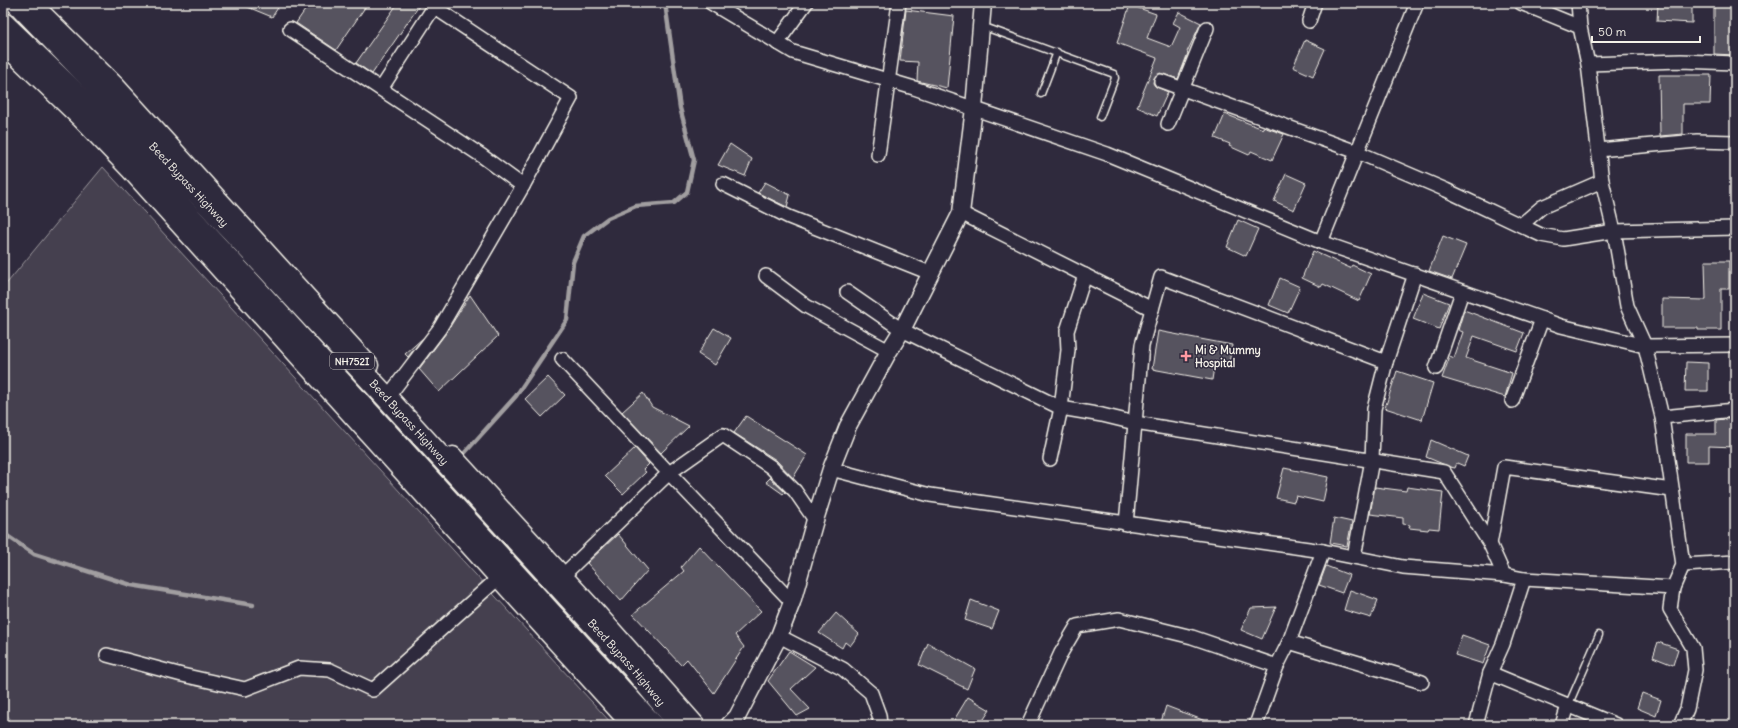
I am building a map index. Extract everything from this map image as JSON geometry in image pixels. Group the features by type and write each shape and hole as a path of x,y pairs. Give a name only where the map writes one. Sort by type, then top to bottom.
{"highway":[{"name":"Beed Bypass Highway","path":"17,3 276,270 390,394 559,579 680,725"},
{"name":"Beed Bypass Highway","path":"3,23 109,125 253,296 344,397 504,573 653,725"}],"street":[{"path":"33,3 115,84 276,270"},
{"path":"711,3 729,8 777,43 793,52 974,108 1107,154 1321,242 1416,274 1542,320 1644,346 1735,345"},
{"path":"777,43 806,3"},
{"path":"878,154 899,3"},
{"path":"729,725 737,717 779,636 792,602 814,520 831,469 848,426 902,330 961,213 974,108 983,3"},
{"path":"1309,21 1315,3"},
{"path":"1321,242 1417,3"},
{"path":"1521,3 1580,27"},
{"path":"1578,3 1580,27 1588,64 1602,180 1614,231 1627,306 1644,346 1662,417 1683,565 1673,588 1670,609 1693,648 1695,670 1687,709 1682,724"},
{"path":"381,89 434,7 571,98 523,186 440,328 390,394"},
{"path":"1168,124 1207,28"},
{"path":"290,29 482,156 523,186"},
{"path":"4,49 80,119 253,296"},
{"path":"1588,64 1681,61 1735,63"},
{"path":"1161,81 1357,152 1446,190 1541,235 1563,239 1614,231 1735,228"},
{"path":"1598,150 1697,141 1735,142"},
{"path":"1521,225 1542,207 1602,180"},
{"path":"723,184 789,217 930,273"},
{"path":"961,213 1152,309"},
{"path":"1354,557 1372,460 1374,409 1386,362 1416,274"},
{"path":"1050,459 1062,408 1068,350 1067,331 1085,275"},
{"path":"766,276 806,306 889,351"},
{"path":"1126,524 1142,345 1161,277 1386,362"},
{"path":"847,292 902,330 1062,408 1135,423 1444,472 1490,544 1504,575"},
{"path":"1436,368 1462,292"},
{"path":"1512,401 1542,320"},
{"path":"562,359 792,602"},
{"path":"1662,417 1735,410"},
{"path":"697,725 559,579 669,473 723,435 771,467 795,491 814,520"},
{"path":"1490,544 1504,467 1672,490"},
{"path":"831,469 930,495 1323,551 1403,567 1504,575 1524,579 1673,588"},
{"path":"1256,725 1277,666 1289,642 1323,551"},
{"path":"1683,565 1735,562"},
{"path":"107,655 182,675 244,689 299,668 330,670 373,690 504,573 630,725"},
{"path":"1476,725 1490,673 1503,644 1524,579"},
{"path":"1028,725 1061,653 1077,626 1119,619 1192,637 1277,666"},
{"path":"779,636 843,669 871,692 879,715 880,725"},
{"path":"1289,642 1422,682"},
{"path":"1490,673 1616,725"},
{"path":"1562,725 1568,706"}],"lane":[{"path":"982,26 1114,74 1115,78 1100,117"},
{"path":"1041,94 1057,52"},
{"path":"1568,706 1599,635"}],"shaded area":[{"path":"103,167 613,725 17,725 3,712 3,288"}],"building":[{"path":"238,3 281,3 272,17"},
{"path":"310,3 368,3 336,50 296,23"},
{"path":"398,3 421,3 372,74 356,63"},
{"path":"1658,3 1692,3 1692,23 1657,21"},
{"path":"1714,3 1735,3 1735,55 1714,54"},
{"path":"1130,5 1156,14 1147,38 1171,47 1180,27 1173,23 1179,12 1201,23 1187,52 1188,53 1178,79 1160,73 1154,78 1153,83 1155,86 1168,92 1157,116 1137,107 1157,58 1117,43"},
{"path":"906,10 954,16 947,88 917,81 918,62 900,61"},
{"path":"1305,40 1325,49 1313,76 1293,67"},
{"path":"1659,75 1711,75 1710,104 1683,104 1683,134 1660,136"},
{"path":"1225,114 1263,129 1263,127 1284,134 1272,160 1251,151 1249,155 1229,146 1230,144 1215,138"},
{"path":"730,144 752,159 745,176 718,165"},
{"path":"1286,174 1306,183 1294,210 1274,201"},
{"path":"765,182 790,195 787,207 758,193"},
{"path":"1238,220 1258,229 1246,256 1227,247"},
{"path":"1443,236 1466,245 1452,279 1429,271"},
{"path":"1313,251 1350,268 1352,265 1371,274 1359,301 1323,284 1321,287 1302,278"},
{"path":"1705,261 1729,261 1729,289 1721,289 1721,330 1698,330 1698,328 1662,328 1662,299 1706,300"},
{"path":"1280,278 1300,287 1288,313 1269,305"},
{"path":"1423,293 1449,303 1439,329 1413,319"},
{"path":"470,295 498,336 439,392 419,369 446,333"},
{"path":"1464,310 1524,333 1517,351 1474,336 1466,358 1512,373 1505,397 1442,378 1450,356 1454,358 1463,332 1458,330"},
{"path":"714,328 731,338 715,365 698,354"},
{"path":"1158,331 1232,345 1229,363 1215,360 1212,380 1152,369"},
{"path":"423,338 408,357 405,354"},
{"path":"1686,362 1708,363 1708,391 1685,391"},
{"path":"1397,371 1433,383 1422,420 1385,408"},
{"path":"548,377 565,395 542,417 525,399"},
{"path":"643,393 652,407 689,426 661,453 622,412"},
{"path":"746,416 807,455 793,478 776,460 734,433"},
{"path":"1735,418 1735,447 1709,446 1709,462 1686,462 1686,434 1716,434 1716,420"},
{"path":"1431,440 1468,456 1464,466 1457,463 1455,468 1450,467 1426,457"},
{"path":"635,448 649,464 643,470 646,472 623,494 605,476"},
{"path":"1284,468 1328,477 1323,502 1296,496 1294,502 1276,498"},
{"path":"770,478 785,492 783,494 766,482"},
{"path":"1375,487 1406,491 1407,487 1443,492 1439,529 1429,528 1428,530 1409,528 1410,525 1403,524 1403,518 1370,514"},
{"path":"1334,518 1352,522 1347,546 1330,543"},
{"path":"618,534 648,570 621,601 587,563"},
{"path":"699,546 761,611 735,635 744,647 714,693 687,659 681,665 633,614 684,571 681,567"},
{"path":"1326,566 1349,575 1342,593 1319,585"},
{"path":"1350,590 1378,600 1371,618 1344,610"},
{"path":"971,600 999,611 992,629 965,620"},
{"path":"1276,607 1262,639 1241,630 1251,608"},
{"path":"836,613 859,634 850,646 845,642 842,648 819,633"},
{"path":"1462,635 1490,645 1483,664 1455,655"},
{"path":"1658,642 1678,649 1673,665 1653,657"},
{"path":"928,643 975,669 967,689 919,665"},
{"path":"789,651 815,667 791,689 810,709 797,716 768,681"},
{"path":"1642,693 1661,700 1656,716 1637,708"},
{"path":"968,697 990,710 980,725 963,725 954,720"},
{"path":"1166,706 1213,724 1213,725 1160,725"}],"waterway":[{"path":"460,458 516,396 567,320 573,262 584,236 608,218 636,206 674,203 687,192 694,160 680,108 665,3"},
{"path":"3,533 34,554 131,585 253,605"}],"place":[{"name":"Mi & Mummy Hospital","path":"1186,356"}]}
